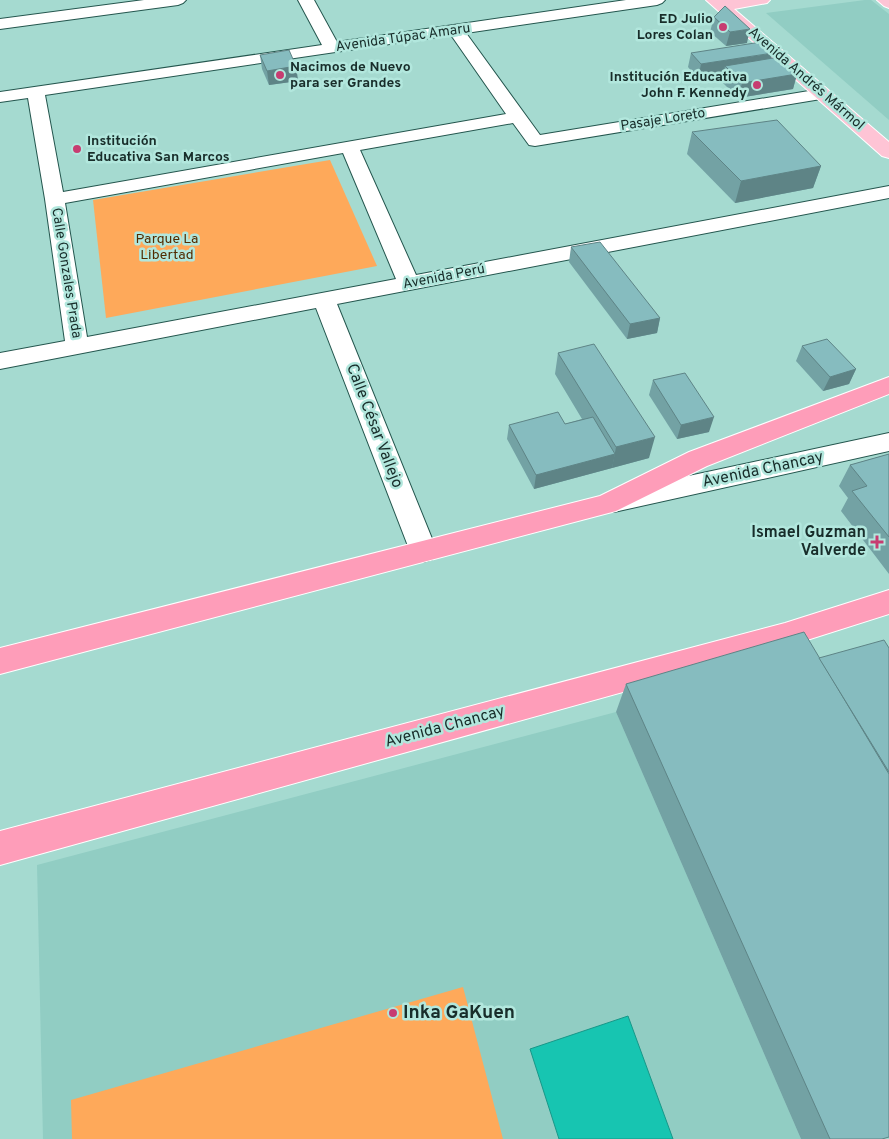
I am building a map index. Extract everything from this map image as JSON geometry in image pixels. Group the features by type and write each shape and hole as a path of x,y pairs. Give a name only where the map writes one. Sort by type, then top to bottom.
{"highway":[{"name":"Avenida Chancay","path":"0,661 607,504 698,459 889,385"},
{"name":"Avenida Chancay","path":"0,848 785,636 889,602"}],"main road":[{"path":"718,3 762,0"},
{"path":"885,0 889,3"},
{"name":"Avenida Andrés Mármol","path":"718,3 889,152"}],"street":[{"path":"0,24 124,4 178,0"},
{"path":"306,0 332,49"},
{"name":"Avenida Túpac Amaru","path":"0,97 657,0"},
{"path":"55,199 517,117 456,30"},
{"name":"Calle Gonzales Prada","path":"36,92 55,199 77,346"},
{"name":"Pasaje Loreto","path":"517,117 535,141 821,94"},
{"path":"349,147 409,283"},
{"name":"Avenida Perú","path":"0,361 889,192"},
{"name":"Calle César Vallejo","path":"324,300 423,551"},
{"name":"Avenida Chancay","path":"607,504 889,442"}],"shaded area":[{"path":"871,0 889,14 889,120 766,13"},
{"name":"Inka GaKuen","path":"616,712 801,1139 43,1139 37,865"},
{"path":"628,1016 673,1139 559,1139 530,1049"}],"green space":[{"name":"Parque La Libertad","path":"330,160 377,266 106,318 93,200"},
{"path":"463,987 503,1139 72,1139 71,1100"}],"building":[{"path":"725,6 750,29 730,32 714,17"},
{"path":"761,42 773,53 701,64 691,53"},
{"path":"289,50 296,66 267,71 260,55"},
{"path":"779,57 797,74 742,83 725,66"},
{"path":"777,120 821,166 741,181 692,132"},
{"path":"600,242 660,318 630,324 571,247"},
{"path":"827,339 856,369 830,377 802,346"},
{"path":"594,344 655,437 616,447 558,353"},
{"path":"685,373 714,417 681,425 653,380"},
{"path":"558,412 565,424 593,417 615,454 536,475 509,425"},
{"path":"889,454 889,537 852,491 867,486 850,465"},
{"path":"804,632 889,774 889,1137 882,1139 830,1139 626,684"},
{"path":"884,640 889,648 889,772 819,658"}],"place":[{"name":"ED Julio Lores Colan","path":"723,27"},
{"name":"Nacimos de Nuevo para ser Grandes","path":"280,75"},
{"name":"Institución Educativa John F. Kennedy","path":"757,85"},
{"name":"Institución Educativa San Marcos","path":"77,149"},
{"name":"Ismael Guzman Valverde","path":"877,542"},
{"name":"Inka GaKuen","path":"393,1013"}]}
